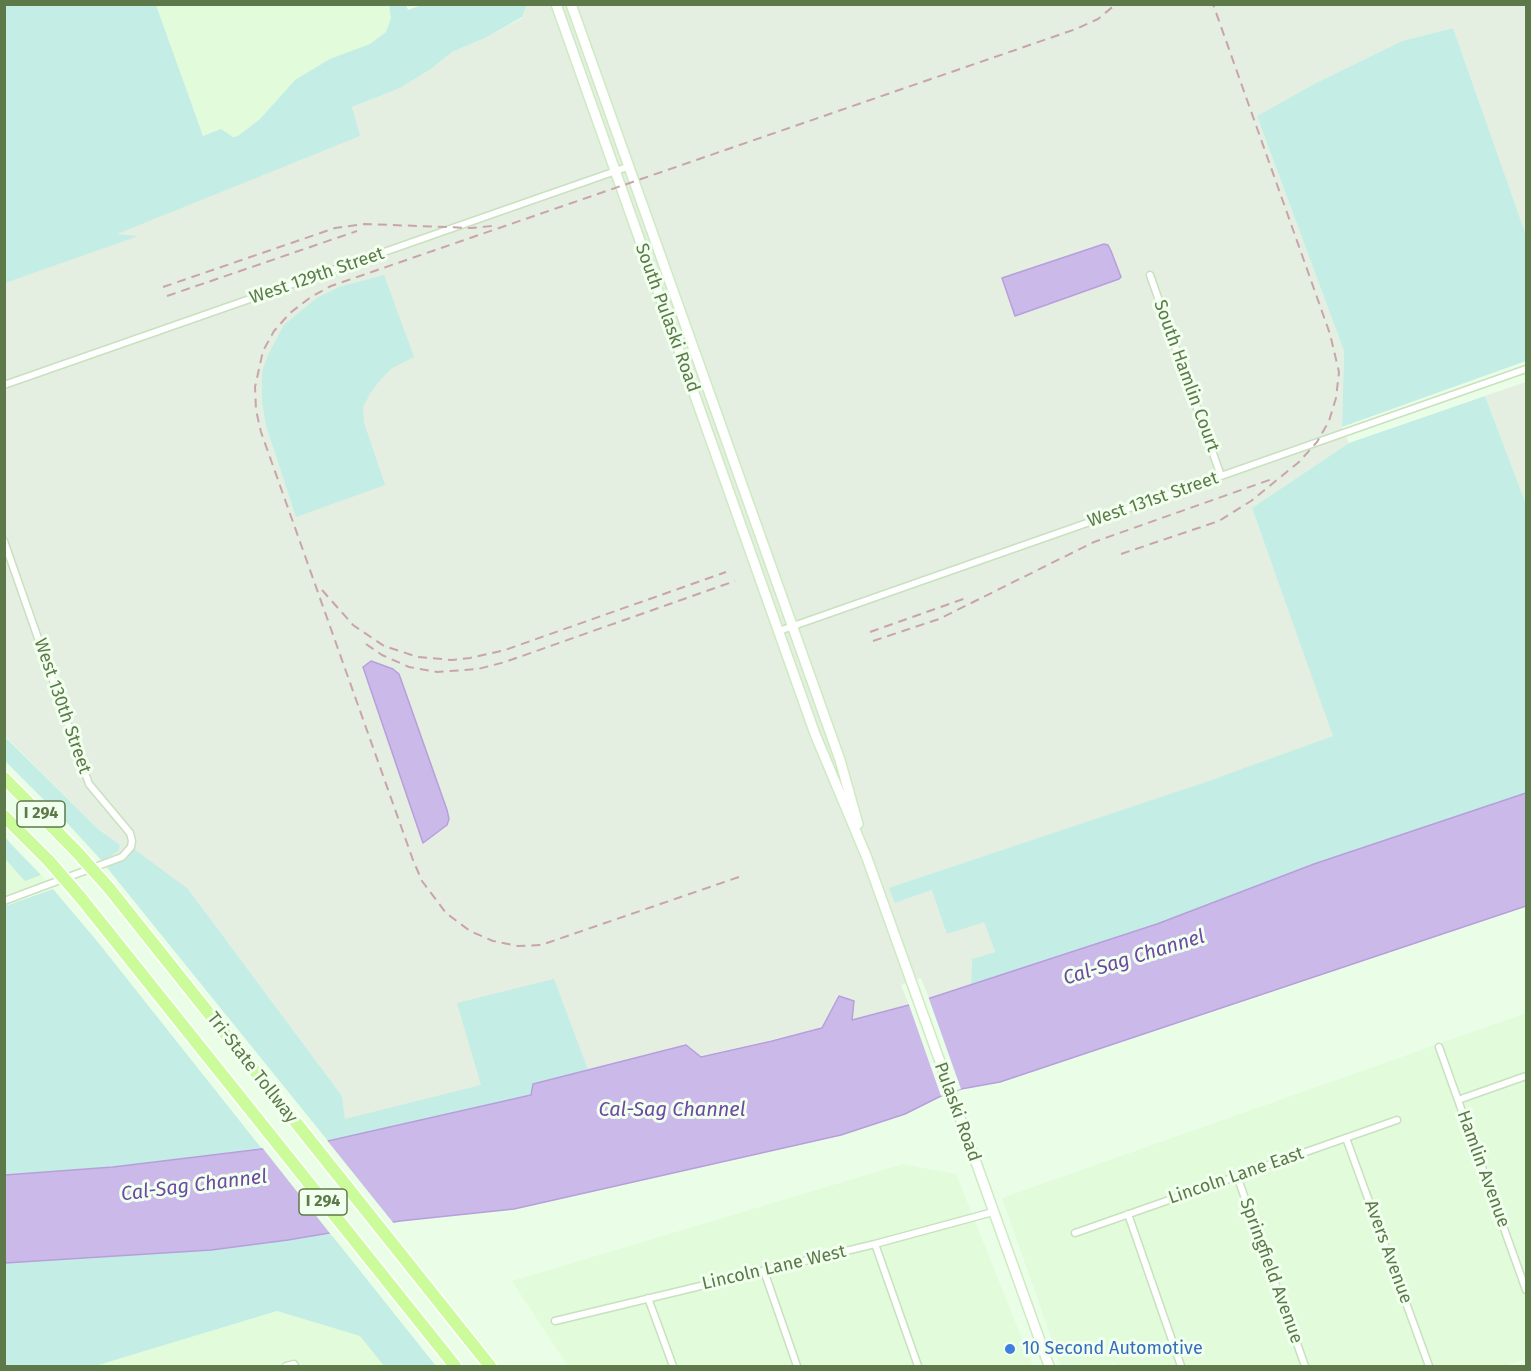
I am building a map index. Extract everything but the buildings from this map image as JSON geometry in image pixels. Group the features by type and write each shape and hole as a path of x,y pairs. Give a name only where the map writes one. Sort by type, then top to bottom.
{"highway":[{"name":"Tri-State Tollway","path":"4,778 109,888 490,1366"},
{"name":"Tri-State Tollway","path":"4,816 49,861 81,898 455,1366"}],"main road":[{"name":"South Pulaski Road","path":"556,4 778,631"},
{"name":"South Pulaski Road","path":"571,4 792,626"},
{"name":"Pulaski Road","path":"792,626 840,760 867,858"},
{"name":"Pulaski Road","path":"778,631 826,764 867,858 1049,1366"}],"street":[{"name":"West 129th Street","path":"4,386 630,166"},
{"name":"South Hamlin Court","path":"1150,275 1221,476"},
{"name":"West 131st Street","path":"778,631 1527,369"},
{"name":"West 130th Street","path":"4,541 89,784 130,833 131,847 122,857 4,901"},
{"name":"Hamlin Avenue","path":"1439,1047 1527,1290"},
{"path":"1458,1100 1527,1076"},
{"name":"Lincoln Lane East","path":"1075,1233 1397,1120"},
{"name":"Avers Avenue","path":"1346,1138 1429,1366"},
{"name":"Springfield Avenue","path":"1237,1176 1305,1366"},
{"name":"Lincoln Lane West","path":"555,1321 875,1244 993,1212"},
{"path":"1128,1214 1181,1366"},
{"path":"875,1244 918,1366"},
{"path":"764,1271 797,1366"},
{"path":"648,1298 673,1366"},
{"path":"286,1366 294,1365"}],"shaded area":[{"path":"424,4 527,5 522,17 487,37 452,52 431,69 400,88 352,107 360,136 117,234 138,236 5,283 5,5 156,5 203,136 221,129 233,137 238,136 260,119 295,80 330,59 370,44 386,32 391,18 389,5 406,5 408,10"},
{"path":"156,5 389,5 391,18 386,32 370,44 295,80 260,119 238,136 203,137"},
{"path":"527,5 1526,5 1526,235 1453,28 1402,41 1316,83 1257,116 1344,351 1342,427 1349,443 1252,508 1334,736 1203,783 895,903 932,890 984,922 995,952 972,959 971,985 929,998 921,978 901,985 909,1005 851,1021 839,996 823,1028 347,1137 342,1096 188,889 122,857 102,861 119,851 120,845 98,829 5,736 4,283 136,236 116,234 359,136 352,107 400,88 431,69 452,52 522,18"},
{"path":"1453,28 1526,235 1526,361 1342,427 1344,351 1257,116 1316,83 1402,41"},
{"path":"384,275 414,357 392,368 371,392 363,407 364,423 385,485 296,517 266,425 262,401 262,372 268,355 284,325 317,298 339,287"},
{"path":"1526,382 1526,504 1485,396"},
{"path":"1485,396 1526,504 1526,793 1314,864 1157,924 971,985 972,959 995,952 984,922 947,934 932,890 895,903 889,888 1203,783 1333,736 1252,508 1349,443"},
{"path":"4,736 98,829 120,845 119,851 102,861 5,761"},
{"path":"5,837 41,875 25,881 5,859"},
{"path":"131,847 188,889 342,1096 345,1119 481,1085 457,1003 554,979 588,1070 533,1084 532,1095 328,1141 104,864"},
{"path":"4,859 25,880 41,875 46,881 5,895"},
{"path":"53,889 262,1149 113,1167 5,1175 5,906"},
{"path":"1526,1013 1526,1359 1504,1366 1116,1366 1115,1363 1104,1366 1061,1366 1002,1198"},
{"path":"903,1164 956,1174 1033,1366 568,1366 512,1281"},
{"path":"330,1233 436,1366 384,1366 360,1336 277,1311 95,1366 5,1366 4,1263 211,1250"},
{"path":"277,1311 360,1336 384,1366 95,1366"}],"water":[{"path":"1104,244 1108,245 1111,251 1121,277 1119,279 1015,316 1002,278"},
{"path":"371,661 393,669 399,674 447,810 449,819 447,825 423,843 363,667"},
{"name":"Cal-Sag Channel","path":"1526,793 1526,906 1000,1082 961,1089 905,1114 841,1135 514,1209 400,1221 211,1250 5,1263 5,1175 113,1167 328,1141 531,1095 533,1084 686,1045 701,1057 772,1041 822,1028 839,996 854,1001 852,1020 909,1005 1157,924 1314,864"}],"pier":[{"path":"928,996 961,1089 941,1096 908,1002"},
{"path":"326,1139 395,1225 332,1236 261,1146"}],"railway":[{"path":"739,877 541,945 518,946 493,941 470,931 446,913 422,881 413,860 261,432 256,410 255,387 263,351 274,331 290,313 311,297 331,286 1076,29 1098,19 1116,4"},
{"path":"1121,554 1219,521 1251,501 1299,462 1317,442 1329,421 1336,398 1339,372 1330,334 1213,4"},
{"path":"163,287 335,228 365,224 471,228 492,226"},
{"path":"167,296 357,231"},
{"path":"873,641 939,619 1094,542 1272,479"},
{"path":"322,590 353,625 384,646 418,657 452,660 505,650 726,572"},
{"path":"366,644 382,655 409,667 437,672 478,669 505,662 735,581"},
{"path":"870,632 966,598"}],"place":[{"name":"10 Second Automotive","path":"1010,1349"}]}
